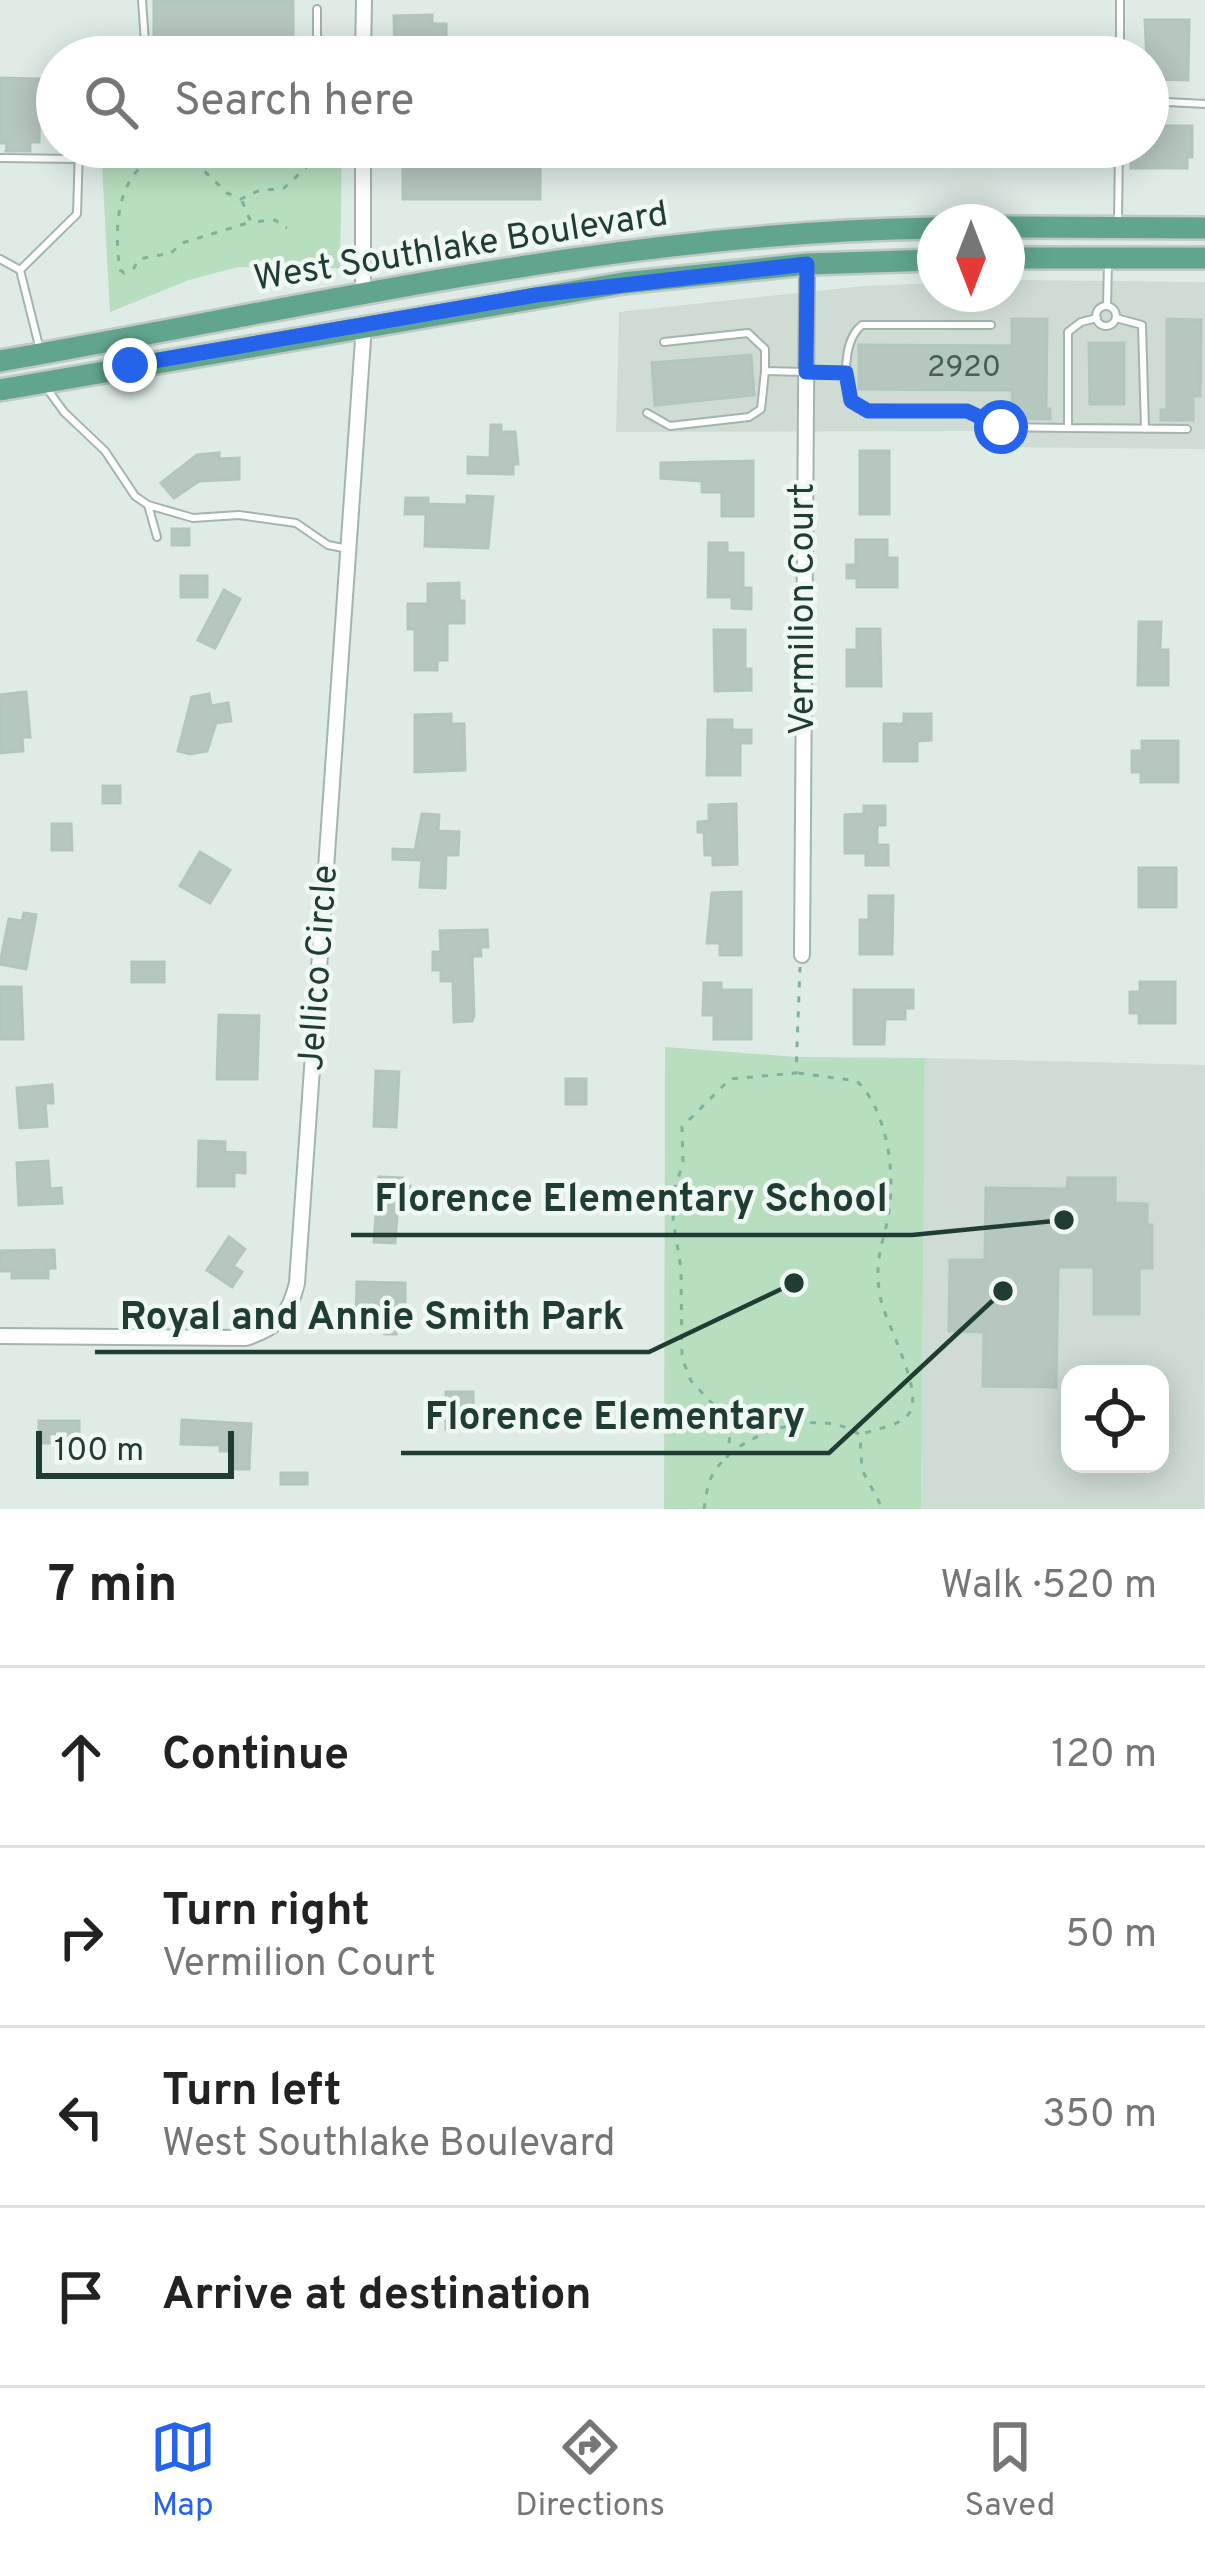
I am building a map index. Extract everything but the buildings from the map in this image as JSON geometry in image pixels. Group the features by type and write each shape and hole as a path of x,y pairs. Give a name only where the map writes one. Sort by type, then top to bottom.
{"main road":[{"path":"1025,227 1205,228"},
{"path":"1108,257 1118,227"},
{"name":"West Southlake Boulevard","path":"0,361 490,272 707,242 917,229"},
{"path":"1025,258 1205,258"},
{"name":"West Southlake Boulevard","path":"0,390 602,286 807,264 917,261"},
{"path":"363,295 364,326"}],"street":[{"path":"363,36 364,0"},
{"path":"363,168 363,295"},
{"name":"Vermilion Court","path":"802,955 807,264"},
{"name":"Jellico Circle","path":"0,1336 246,1337 272,1329 290,1311 297,1283 364,326"}],"lane":[{"path":"142,0 145,36"},
{"path":"1120,0 1120,36"},
{"path":"316,36 317,9"},
{"path":"1169,102 1205,104"},
{"path":"0,158 36,158"},
{"path":"20,270 77,214 78,168"},
{"path":"1118,227 1119,168"},
{"path":"1106,306 1108,257"},
{"path":"0,260 20,270 41,354"},
{"path":"1106,306 1097,312 1104,325 1116,318 1142,326 1145,429"},
{"path":"1106,306 1116,312 1116,318"},
{"path":"1068,428 1068,332 1097,318"},
{"path":"991,325 862,326 849,347 846,373 851,401 868,411 967,411 1001,427 1187,429"},
{"path":"647,413 670,426 749,417 761,409 764,349 748,333 664,342"},
{"path":"764,371 846,373"},
{"path":"43,382 64,412 105,451 135,496 148,505 193,518 239,515 296,523 328,545 351,550"},
{"path":"148,505 158,537"}],"path":[{"path":"141,168 119,214 120,270 124,273 139,259 171,253 182,243 251,222 275,220 287,228"},
{"path":"201,168 227,193 241,199 251,222"},
{"path":"241,199 284,188 308,168"},
{"path":"796,1073 802,955"},
{"path":"704,1509 709,1484 727,1458 775,1429 803,1422 834,1423 860,1435 896,1424 906,1417 912,1403 900,1345 880,1301 877,1260 890,1206 886,1140 868,1094 857,1081 796,1073 730,1079 682,1127 683,1163 675,1187 673,1220 681,1269 682,1358 691,1381 726,1418 730,1428 727,1458"},
{"path":"860,1435 862,1470 883,1509"}],"shaded area":[{"path":"1025,280 1205,282 1205,449 1001,447 999,431 616,432 619,312 917,284 917,312 1025,312"},
{"path":"925,1058 1205,1065 1204,1509 921,1509"}],"green space":[{"path":"102,168 342,168 340,268 238,267 189,280 110,312"},
{"path":"665,1047 797,1057 925,1058 921,1509 664,1509"}],"place":[{"name":"Florence Elementary School","path":"1064,1220"},
{"name":"Royal and Annie Smith Park","path":"794,1283"},
{"name":"Florence Elementary","path":"1003,1291"}],"route":[{"path":"130,365 536,295 807,264 806,372 846,373 851,401 868,411 967,411 1001,427"}]}
